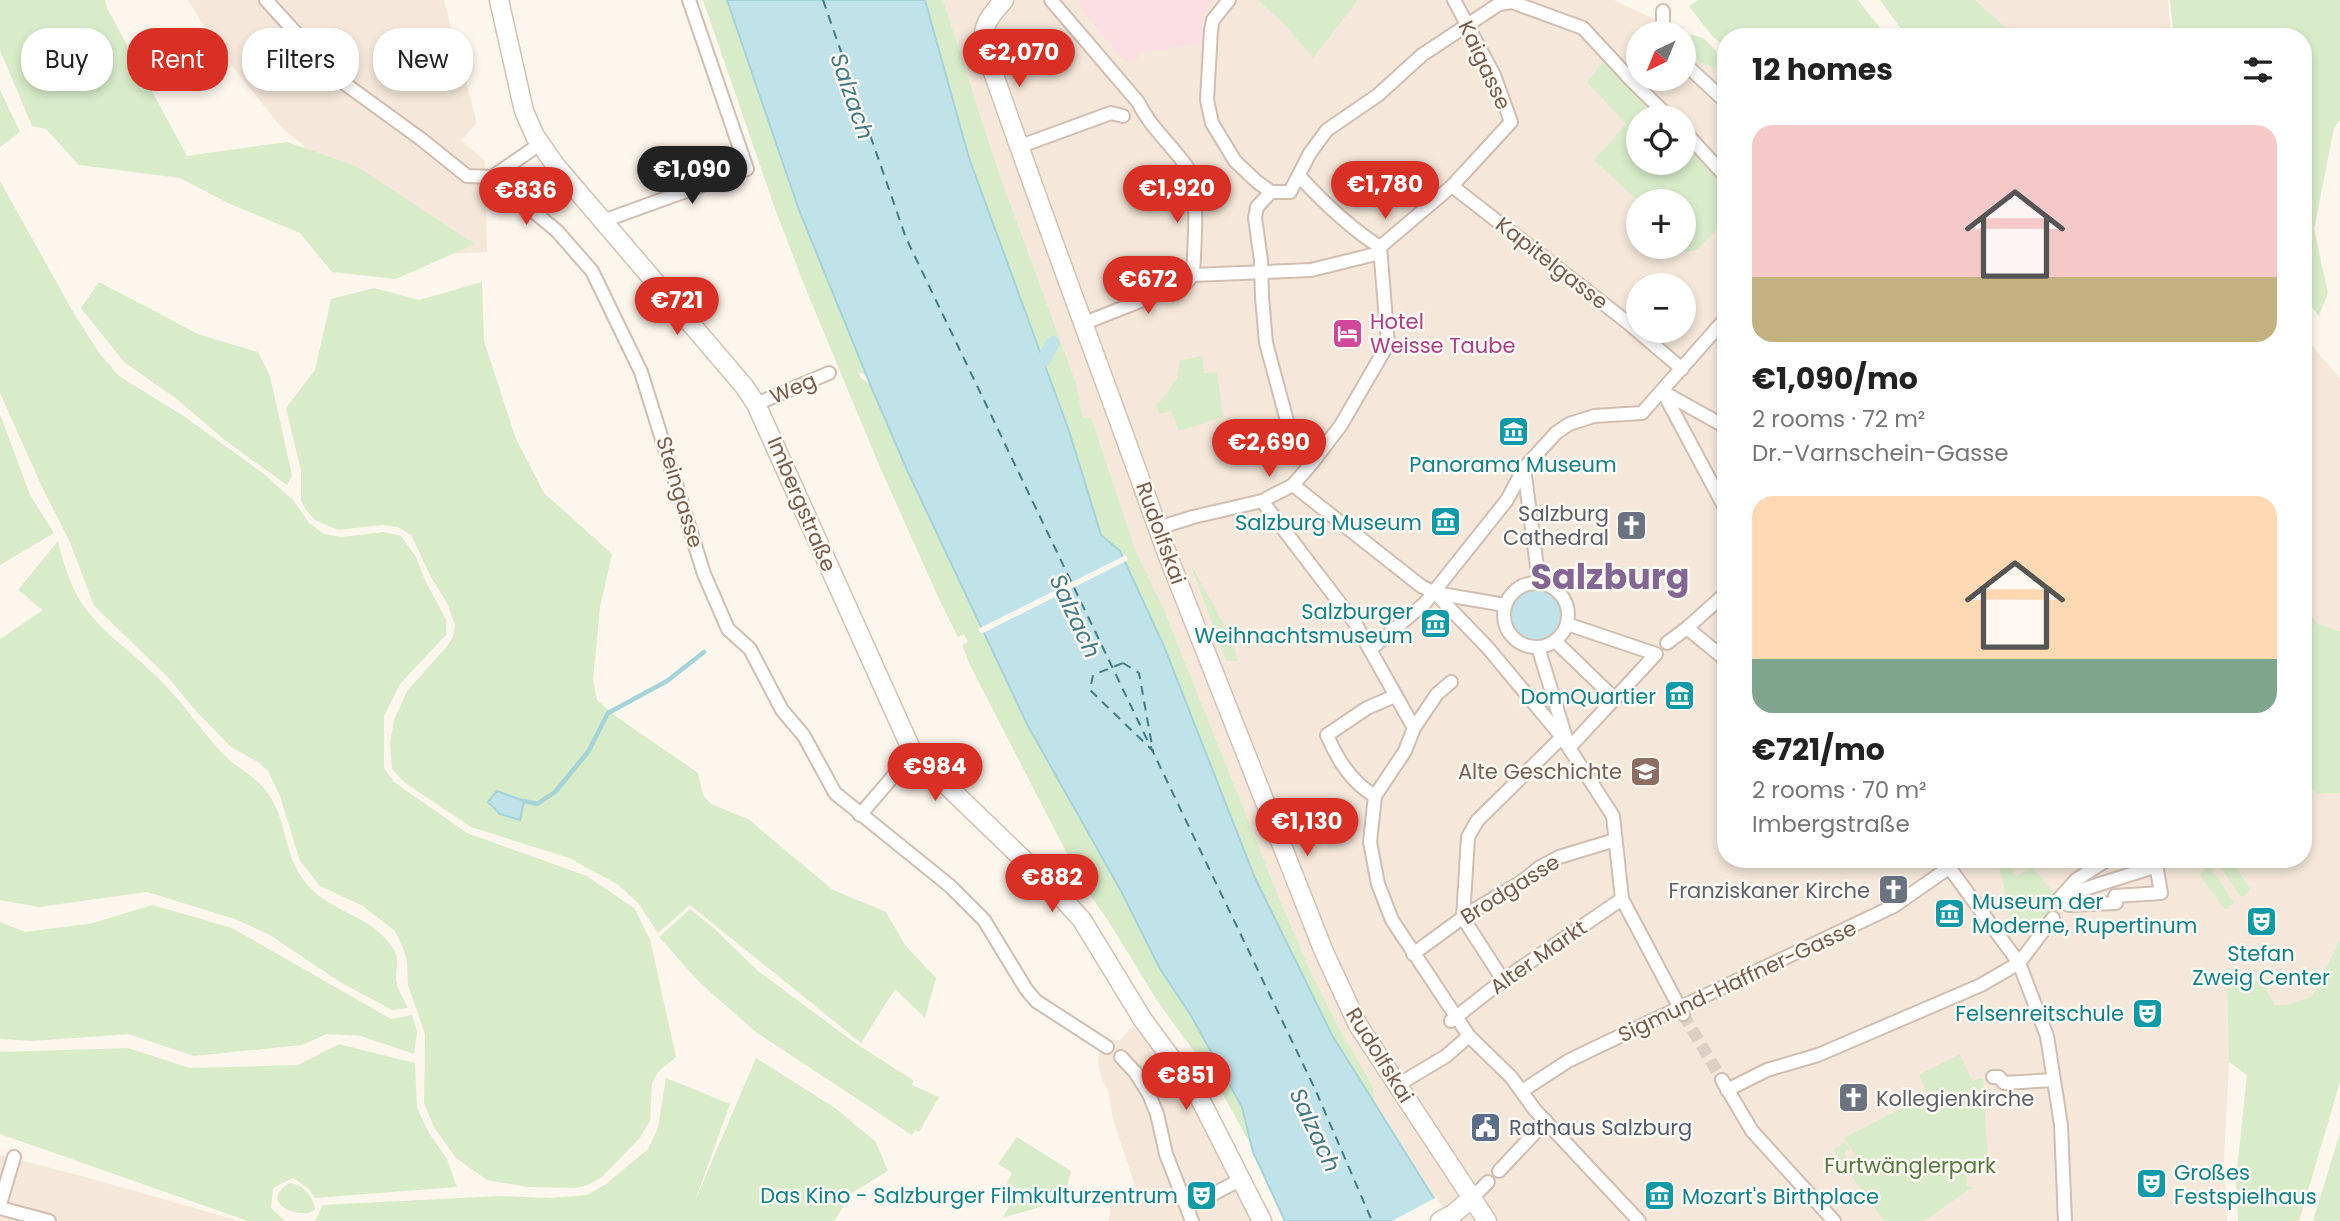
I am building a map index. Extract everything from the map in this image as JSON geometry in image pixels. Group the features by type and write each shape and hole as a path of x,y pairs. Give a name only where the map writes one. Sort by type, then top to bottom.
{"main road":[{"name":"Imbergstraße","path":"499,0 530,127 540,144 737,377 756,404 768,425 913,753 1073,908 1143,1020 1197,1093 1262,1221"},
{"name":"Rudolfskai","path":"1002,0 982,32 984,46 1082,324 1158,528 1329,964 1358,1025 1487,1221"},
{"path":"1447,1218 1471,1199"}],"street":[{"path":"266,0 337,78 467,176 492,177 540,144"},
{"path":"603,221 747,169 689,0"},
{"path":"1051,0 1138,102 1146,118 1189,169 1194,185 1194,275 1186,284 1082,324"},
{"path":"1229,0 1213,20 1210,30 1207,100 1212,123 1235,161 1271,192 1290,192 1310,153 1327,131 1378,95 1422,55 1499,4 1512,2 1584,28 1657,105"},
{"name":"Kaigasse","path":"1380,250 1452,186 1511,122 1494,75 1454,0"},
{"path":"1663,11 1663,21"},
{"path":"1696,74 1717,94"},
{"path":"1018,146 1111,113 1123,116"},
{"path":"1696,144 1717,167"},
{"path":"1158,528 1262,502 1293,485 1341,425 1388,344 1380,250 1321,200 1298,176"},
{"name":"Steingasse","path":"492,177 557,231 592,271 641,372 704,575 728,629 750,649 782,710 804,736 835,793 950,886 984,920 1036,1001 1107,1047"},
{"name":"Kapitelgasse","path":"1452,186 1627,322 1682,369"},
{"path":"1271,192 1257,207 1255,218 1266,343 1289,428 1309,466"},
{"path":"1194,275 1311,270 1380,250"},
{"path":"1370,650 1435,593 1507,500 1524,468 1539,449 1569,424 1594,416 1642,413 1717,328"},
{"name":"Weg","path":"756,404 829,373"},
{"path":"1662,392 1717,422"},
{"path":"1662,392 1717,493"},
{"path":"1524,468 1539,582"},
{"path":"1293,485 1421,586 1435,593 1505,605"},
{"path":"1262,502 1355,623 1414,728"},
{"path":"1539,582 1549,585 1564,598 1568,608 1567,624 1562,635 1555,641 1538,647 1529,646 1514,638 1504,622 1505,605 1511,593 1519,587 1539,582"},
{"path":"1435,593 1488,648 1565,743 1613,816 1622,899 1682,1011"},
{"path":"1667,643 1717,601"},
{"path":"1503,980 1463,918 1468,837 1477,821 1614,698 1656,654 1567,624"},
{"path":"1686,628 1717,653"},
{"path":"1555,641 1614,698"},
{"path":"1538,647 1565,743"},
{"path":"1451,682 1437,694 1414,728 1405,751 1375,796 1370,842 1378,884 1392,920 1453,1019 1511,1077 1546,1121 1639,1221"},
{"path":"1375,796 1362,789 1335,755 1326,735 1367,708 1395,696"},
{"path":"860,815 913,753"},
{"name":"Brodgasse","path":"1413,954 1540,867 1559,857 1615,840"},
{"name":"Sigmund-Haffner-Gasse","path":"1522,1091 1569,1061 1682,1011 1894,906 1940,868"},
{"path":"1950,868 2020,963 2047,1036 2061,1125 2065,1221"},
{"path":"2094,868 2076,880 2059,899 2069,905 2116,902 2115,896 2161,893 2157,868"},
{"path":"2067,903 2078,891 2142,868"},
{"name":"Alter Markt","path":"1453,1019 1503,980 1622,899"},
{"path":"1834,1221 1752,1131 1724,1085 1818,1055 1981,985 2020,963 2053,918"},
{"path":"1406,1080 1446,1056 1469,1036"},
{"path":"1121,1057 1135,1072 1149,1094 1157,1114 1166,1154 1192,1221"},
{"path":"1993,1077 1999,1077 2004,1083 2054,1080"},
{"path":"1499,1171 1546,1121"},
{"path":"13,1157 0,1206 50,1221"},
{"path":"1188,1207 1242,1179"},
{"path":"1471,1199 1488,1182"}],"shaded area":[{"path":"188,0 444,0 452,28 373,28 373,91 468,91 477,123 461,140 485,161 487,252 444,254 324,179 303,145 282,128 252,91 359,91 359,28 242,28 242,78 228,61 228,28 205,28"},
{"path":"943,0 1614,0 1662,21 1626,21 1626,91 1696,91 1696,57 1698,62 1717,68 1717,868 2312,868 2312,789 2317,794 2340,793 2340,940 2312,996 2290,1004 2275,1005 2227,988 2229,1062 2224,1160 2227,1221 1448,1221 1374,1101 1373,1086 1314,979 1165,612 1135,550 1091,417 1083,418 1076,383 998,170"},
{"path":"1078,0 1216,0 1202,16 1205,43 1138,53 1139,60 1126,62 1085,14"},
{"path":"1975,0 2168,0 2170,28 2005,28"},
{"path":"2312,344 2340,378 2340,631 2318,624 2312,616"},
{"path":"1133,1026 1177,1077 1237,1186 1251,1221 1109,1221 1111,1196 1139,1198 1098,1062 1099,1054 1111,1039 1119,1041"},
{"path":"0,1155 82,1176 240,1221 0,1221"}],"green space":[{"path":"0,0 105,0 127,45 127,91 152,91 187,156 287,142 356,166 475,244 396,279 332,272 300,233 230,204 180,178 79,165 46,129 32,126 0,50"},
{"path":"703,0 727,0 799,210 867,376 859,372 861,378 870,384 1028,726 1121,891 1159,967 1190,1014 1242,1107 1252,1147 1215,1080 1158,1002 1082,883 970,665 962,645 968,642 964,634 958,637 939,599 879,465 805,287"},
{"path":"925,0 943,0 998,170 1076,383 1083,418 1091,417 1135,549 1165,612 1282,905 1314,979 1373,1086 1374,1101 1332,1035 1255,878 1163,644 1120,551 1101,536 1069,431 969,158"},
{"path":"1258,0 1358,0 1313,58 1284,24"},
{"path":"1699,0 1858,0 1880,28 1717,28 1717,40 1689,6"},
{"path":"1880,0 1975,0 2006,28 1900,28"},
{"path":"2170,0 2340,0 2340,120 2334,128 2314,229 2328,293 2319,316 2312,307 2312,28 2173,28"},
{"path":"1696,36 1703,38 1717,51 1717,68 1698,62"},
{"path":"1607,57 1626,78 1626,91 1638,91 1650,105 1626,105 1626,124 1587,82"},
{"path":"0,90 20,132 0,147"},
{"path":"1626,124 1626,175 1696,175 1696,151 1717,173 1717,229 1696,250 1696,189 1626,190 1594,160"},
{"path":"0,181 72,310 99,353 119,376 185,417 263,473 294,501 309,523 324,534 341,537 384,532 401,536 416,557 446,620 446,635 400,684 384,716 384,768 394,782 467,833 587,876 634,908 650,939 676,1057 658,1072 652,1083 650,1121 639,1139 603,1176 588,1185 575,1188 528,1187 487,1180 456,1158 434,1127 424,1103 425,1034 408,985 403,948 395,931 363,906 320,886 300,861 280,796 268,771 258,762 231,747 167,676 94,606 70,542 0,393"},
{"path":"99,282 198,334 258,352 270,376 292,475 287,485 226,441 178,400 124,362 81,308"},
{"path":"482,282 484,341 516,439 544,493 612,554 600,607 593,680 597,700 614,715 698,773 703,795 711,804 748,819 833,890 886,912 905,945 936,978 925,1018 895,989 861,1043 690,905 658,933 638,903 617,884 569,858 471,827 405,783 392,769 390,743 394,720 407,691 448,645 455,625 448,605 411,535 398,527 382,525 338,530 315,520 306,510 301,500 301,471 286,408 315,370 331,299 374,288 419,300"},
{"path":"1202,356 1204,373 1217,372 1223,417 1179,431 1171,411 1159,414 1156,404 1177,378 1180,360"},
{"path":"0,414 30,495 54,533 0,565"},
{"path":"58,541 73,588 89,613 171,691 221,752 257,781 270,796 302,878 323,899 372,927 393,948 397,959 397,983 408,1008 392,1010 340,982 268,934 235,919 147,892 39,907 0,900 0,639 43,610 18,590"},
{"path":"1190,563 1232,639 1238,661 1226,661"},
{"path":"2312,616 2318,624 2340,631 2340,793 2317,794 2312,789"},
{"path":"2000,868 2011,868 2017,876 2033,868 2059,899 2031,931 2027,928 2014,937"},
{"path":"2205,868 2211,868 2234,902 2228,909 2224,909 2200,875"},
{"path":"2222,868 2236,868 2250,889 2245,896 2240,896"},
{"path":"152,905 232,928 391,1019 412,1015 417,1032 414,1054 361,1036 327,1034 302,1045 194,1056 128,1034 34,1041 0,1039 0,922 25,932 93,923"},
{"path":"690,909 758,971 858,1045 913,1080 912,1085 939,1097 919,1132 915,1130 912,1135 757,1033 700,983 659,937"},
{"path":"2340,940 2340,1082 2299,1221 2238,1221 2236,1179 2247,1075 2229,1062 2227,987 2261,979 2275,1005 2290,1004 2312,996"},
{"path":"339,1044 415,1063 417,1108 429,1133 447,1159 457,1187 315,1198 309,1189 293,1178 273,1188 271,1208 285,1221 248,1221 0,1134 0,1052 128,1048 190,1068 298,1065"},
{"name":"Furtwänglerpark","path":"1960,1054 1972,1081 1983,1078 1988,1163 1966,1165 1967,1186 1973,1187 1924,1221 1884,1221 1833,1150 1845,1142 1850,1149 1844,1153 1848,1159 1856,1155 1844,1138 1928,1095 1919,1075"},
{"path":"756,1058 835,1108 876,1142 888,1171 852,1193 834,1221 315,1221 323,1205 498,1196 552,1198 587,1195 606,1184 648,1149 658,1128 666,1078 730,1104 695,1201"},
{"path":"2340,1133 2340,1221 2313,1221"},
{"path":"1017,1137 1071,1171 1064,1200 1002,1218 1020,1190 1007,1183 1012,1173 998,1164"},
{"path":"290,1183 307,1192 315,1209 310,1212 294,1212 280,1204 277,1198 280,1191"}],"water":[{"name":"Salzach","path":"727,0 925,0 969,158 1069,431 1101,535 1120,551 1163,644 1255,878 1332,1035 1448,1221 1285,1221 1253,1152 1242,1107 1190,1014 1159,967 1121,891 1028,726 907,470 799,210"},
{"path":"1537,589 1556,597 1564,616 1556,635 1537,643 1518,635 1510,616 1518,597"},
{"path":"497,791 524,801 520,820 500,814 488,802"}],"pier":[{"path":"1126,555 1128,560 981,634 978,629"},
{"path":"1437,1197 1451,1221 1392,1221"}],"waterway":[{"path":"1043,361 1053,343"},
{"path":"524,801 537,804 555,792 588,752 608,713 667,681 704,652"}],"ferry route":[{"path":"823,0 906,238 1315,1089 1372,1221"},
{"path":"1123,663 1139,673 1153,751 1090,690 1093,675 1123,663"}],"tunnel":[{"path":"1683,1014 1722,1080"}],"place":[{"name":"Hotel Weisse Taube","path":"1347,333"},
{"name":"Panorama Museum","path":"1513,432"},
{"name":"Salzburg Museum","path":"1445,522"},
{"name":"Salzburg Cathedral","path":"1632,525"},
{"name":"Salzburger Weihnachtsmuseum","path":"1436,623"},
{"name":"DomQuartier","path":"1679,696"},
{"name":"Alte Geschichte","path":"1645,771"},
{"name":"Franziskaner Kirche","path":"1893,890"},
{"name":"Museum der Moderne, Rupertinum","path":"1949,913"},
{"name":"Stefan Zweig Center","path":"2261,921"},
{"name":"Felsenreitschule","path":"2147,1013"},
{"name":"Kollegienkirche","path":"1853,1098"},
{"name":"Rathaus Salzburg","path":"1486,1127"},
{"name":"Großes Festspielhaus","path":"2151,1184"},
{"name":"Das Kino - Salzburger Filmkulturzentrum","path":"1201,1195"},
{"name":"Mozart's Birthplace","path":"1659,1196"}],"district":[{"name":"Salzburg","path":"1610,576"}]}
